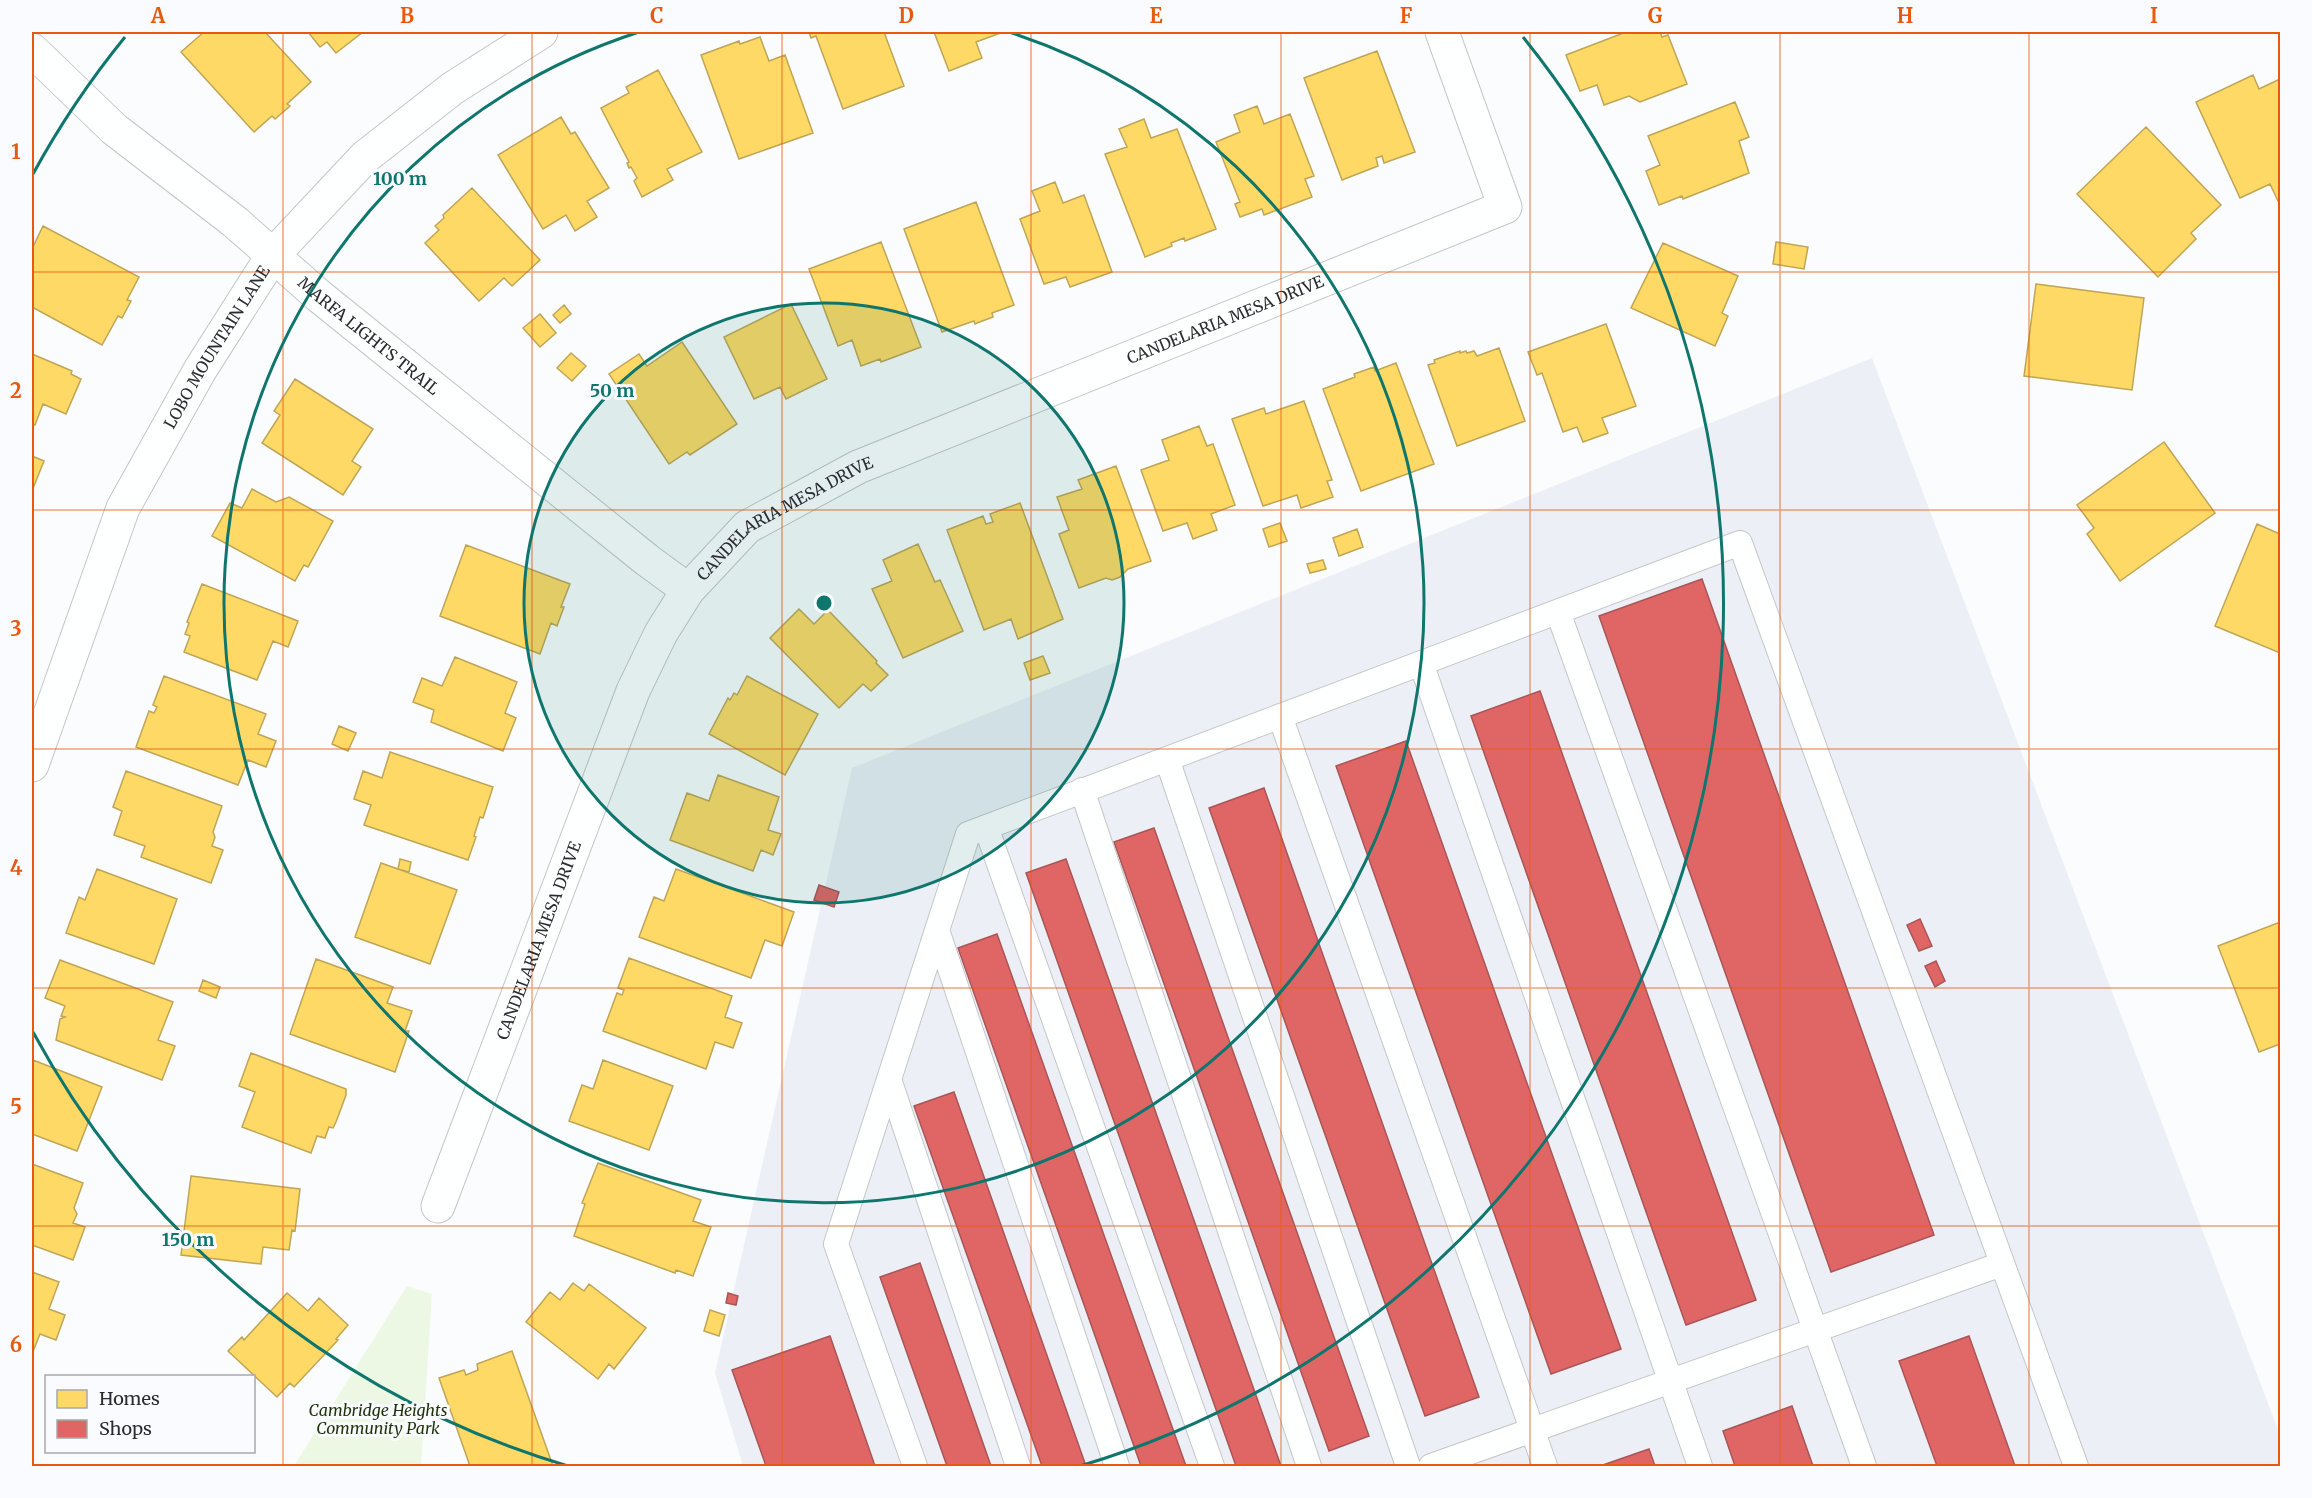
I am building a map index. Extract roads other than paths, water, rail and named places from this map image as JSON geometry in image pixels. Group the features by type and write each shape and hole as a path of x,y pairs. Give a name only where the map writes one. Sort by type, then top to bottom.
{"street":[{"name":"LOBO MOUNTAIN LANE","path":"32,765 123,508 200,370 273,255 365,157 453,88 541,32"},
{"name":"CANDELARIA MESA DRIVE","path":"438,1206 612,744 661,633 688,590 747,527 858,467 1505,207 1442,32"},
{"name":"MARFA LIGHTS TRAIL","path":"32,50 114,129 235,222 328,303 646,560 688,590"}],"lane":[{"path":"915,1467 836,1244 968,834 1740,543 2076,1467"},
{"path":"1558,612 1864,1467"},
{"path":"1420,663 1700,1467"},
{"path":"1280,716 1545,1467"},
{"path":"1167,759 1408,1467"},
{"path":"1082,790 1309,1467"},
{"path":"987,827 1212,1467"},
{"path":"937,930 1117,1467"},
{"path":"889,1079 1018,1467"},
{"path":"1431,1467 2002,1264"}],"park label":[{"name":"Cambridge Heights Community Park","path":"378,1419"}]}
